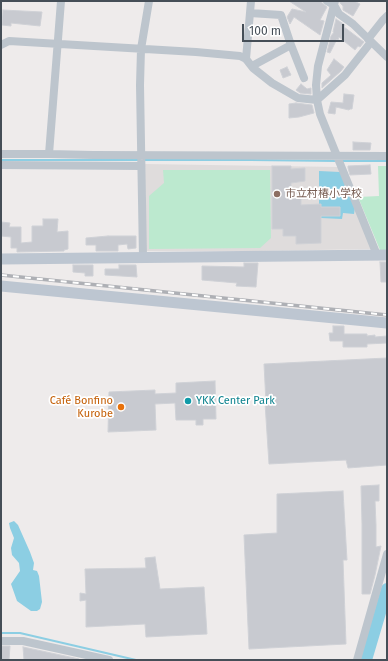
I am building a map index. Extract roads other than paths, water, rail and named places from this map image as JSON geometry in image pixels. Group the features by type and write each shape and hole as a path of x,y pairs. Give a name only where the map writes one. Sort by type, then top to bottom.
{"street":[{"path":"49,154 60,1"},
{"path":"143,258 140,85 141,49 149,1"},
{"path":"246,59 251,1"},
{"path":"332,2 339,14 353,24 387,57"},
{"path":"1,259 382,255 320,114 317,100 316,85 318,66 332,2"},
{"path":"250,13 281,15 304,78"},
{"path":"1,45 9,41 240,56 246,59 272,83 298,98 317,100 345,75 382,20 387,16"},
{"path":"252,66 291,45"},
{"path":"1,154 387,156"},
{"path":"1,165 141,166"},
{"path":"1,286 153,302 387,323"},
{"path":"357,660 387,554"},
{"path":"1,641 23,641 105,659"}],"water":[{"path":"319,171 340,172 355,207 354,214 343,213 342,219 321,218 321,205 319,204"},
{"path":"14,521 18,525 30,552 34,563 33,570 37,571 39,576 42,602 40,609 37,611 31,611 17,601 11,584 20,571 19,563 12,555 11,548 14,538 9,523"}],"waterway":[{"path":"1,160 140,160"},
{"path":"144,160 336,161"},
{"path":"342,161 387,161"},
{"path":"366,660 387,589"},
{"path":"1,633 20,633 136,660"}],"railway":[{"path":"1,275 387,315"}],"place":[{"name":"市立村椿小学校","path":"277,194"},
{"name":"YKK Center Park","path":"188,401"},
{"name":"Café Bonfino Kurobe","path":"121,407"}]}
